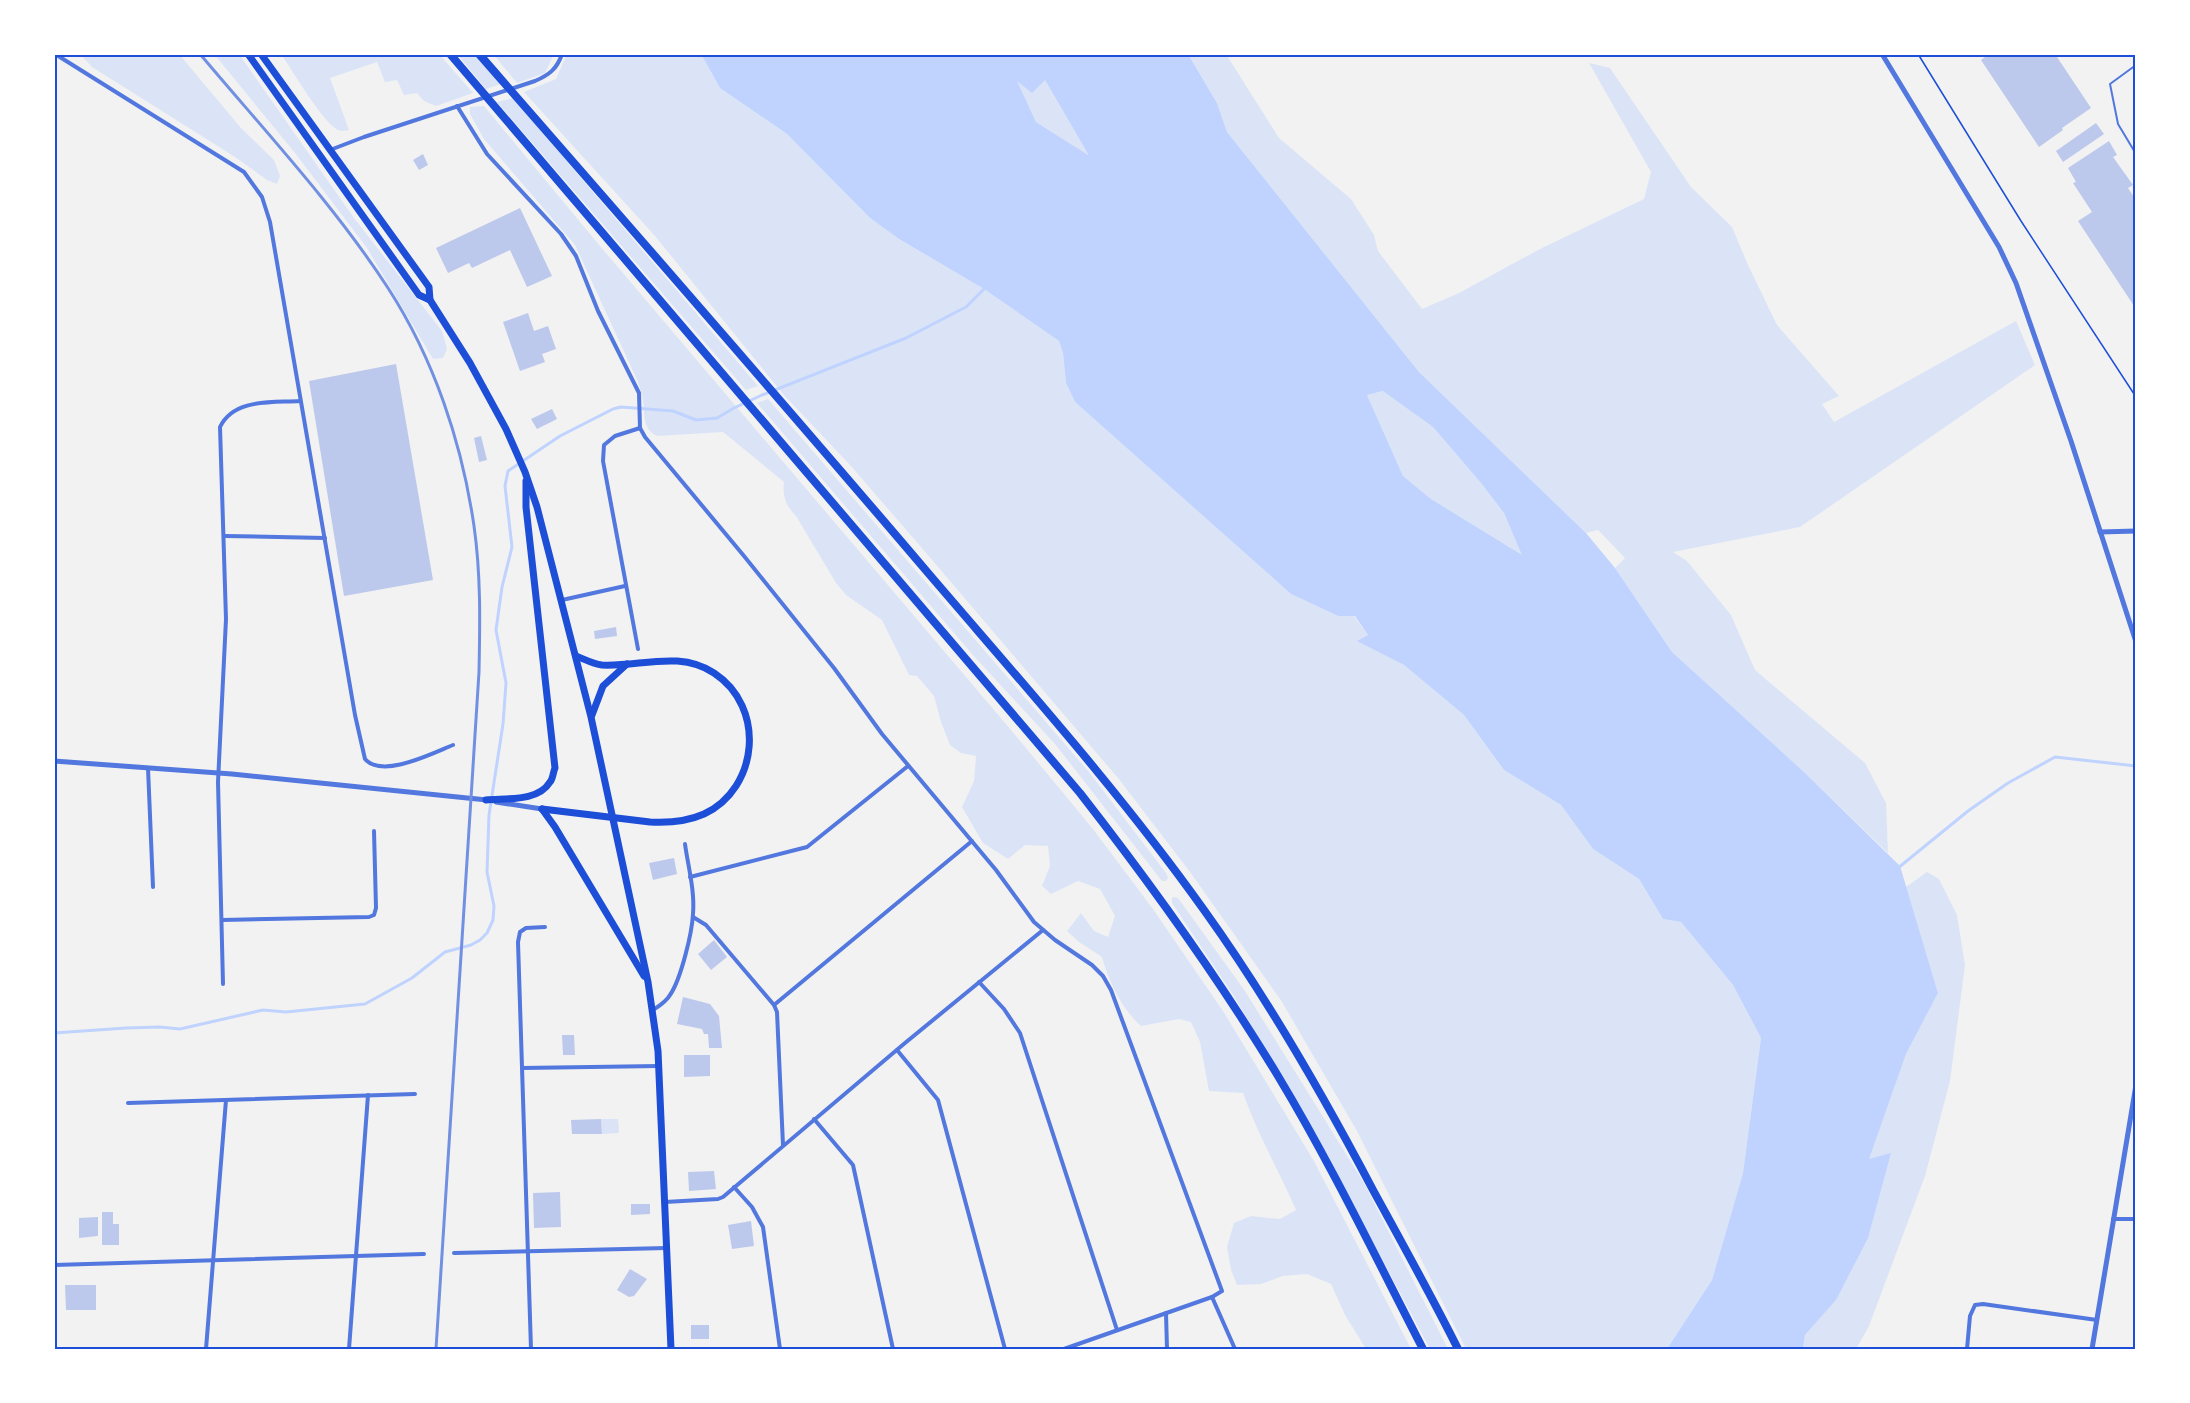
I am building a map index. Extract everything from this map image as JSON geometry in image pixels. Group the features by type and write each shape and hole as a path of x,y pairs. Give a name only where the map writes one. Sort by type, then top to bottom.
{"highway":[{"path":"450,54 1073,783 1141,872 1203,958 1278,1078 1423,1349"},
{"path":"479,54 766,383 1123,803 1204,910 1288,1035 1458,1349"}],"main road":[{"path":"249,54 419,295 430,300"},
{"path":"261,54 429,287 430,300 470,363 507,429 537,507 591,717 648,982 659,1066 671,1349"},
{"path":"486,800 519,802 539,793 550,783 555,768 527,516 525,472"},
{"path":"542,810 650,822 676,822 695,817 706,813 734,789 745,768 750,746 748,723 741,703 726,682 698,664 675,660 600,664 576,656"},
{"path":"591,717 603,686 627,664"},
{"path":"542,810 555,827 648,982"}],"street":[{"path":"55,54 244,172 262,197 270,222 355,714 365,759 375,766 402,765 453,745"},
{"path":"330,150 535,81 549,75 559,65 562,54"},
{"path":"1882,54 1999,247 2016,283 2136,642"},
{"path":"457,106 487,154 561,234 576,256 598,311 639,393 640,428 645,437 834,668 882,734 1043,930 1092,965 1103,976 1111,990 1222,1291 1212,1297 1064,1349"},
{"path":"223,984 219,773 226,619 220,427 225,418 237,408 254,404 300,401"},
{"path":"638,649 603,461 603,445 615,436 640,428"},
{"path":"2100,532 2136,531"},
{"path":"225,536 326,538"},
{"path":"561,600 625,586"},
{"path":"54,761 219,773 486,800"},
{"path":"690,877 807,847 908,766"},
{"path":"148,768 153,887"},
{"path":"519,802 542,810"},
{"path":"222,920 369,918 374,915 376,908 374,831"},
{"path":"774,1005 972,841"},
{"path":"652,1011 667,1000 672,992 681,970 693,917 685,844"},
{"path":"693,917 706,925 774,1005 777,1012 783,1145"},
{"path":"531,1349 518,942 520,932 526,928 545,927"},
{"path":"665,1202 718,1199 1043,930"},
{"path":"979,982 1004,1009 1020,1033 1117,1330"},
{"path":"897,1050 938,1100 1005,1349"},
{"path":"522,1068 659,1066"},
{"path":"2092,1349 2136,1085"},
{"path":"128,1103 415,1094"},
{"path":"349,1349 368,1095"},
{"path":"207,1349 226,1100"},
{"path":"814,1119 853,1165 893,1349"},
{"path":"734,1187 752,1207 763,1227 780,1349"},
{"path":"2114,1219 2136,1219"},
{"path":"454,1253 667,1248"},
{"path":"54,1265 424,1254"},
{"path":"1212,1297 1235,1349"},
{"path":"1967,1349 1970,1316 1975,1305 1983,1304 2097,1320"},
{"path":"1166,1313 1167,1349"}],"lane":[{"path":"2136,65 2110,84 2118,124 2136,154"}],"path":[{"path":"1918,54 2021,221 2136,397"}],"shaded area":[{"path":"80,54 179,54 241,128 274,160 280,176 277,184 267,180 235,157 92,67"},
{"path":"214,54 239,54 354,218 442,331 447,349 443,358 433,359 367,248 295,153"},
{"path":"281,54 439,54 473,93 436,106 424,101 417,93 404,95 397,80 385,82 377,62 330,78 349,130 340,131 322,114"},
{"path":"457,54 475,54 501,84 486,89"},
{"path":"493,54 554,54 545,73 517,83"},
{"path":"567,54 701,54 720,88 787,134 870,218 899,239 984,289 1059,341 1063,353 1066,383 1075,402 1291,594 1338,616 1354,616 1368,635 1358,641 1404,665 1464,715 1504,770 1561,805 1593,849 1639,879 1663,919 1681,922 1733,985 1761,1038 1743,1173 1712,1280 1667,1349 1466,1349 1357,1131 1282,1002 1190,872 1118,778 921,547 850,465 783,394 655,236 524,92 556,79"},
{"path":"1188,54 1226,54 1279,138 1351,199 1374,235 1378,251 1422,309 1459,293 1540,249 1644,199 1651,172 1589,63 1610,68 1691,187 1732,227 1777,325 1839,396 1822,404 1834,422 2016,321 2035,365 1800,527 1673,552 1687,561 1731,615 1755,670 1865,763 1886,803 1888,853 1803,771 1672,652 1615,568 1625,558 1598,530 1586,533 1419,372 1227,132 1217,103"},
{"path":"1016,80 1045,80 1089,156 1036,122"},
{"path":"513,98 758,386 746,390 497,102"},
{"path":"484,106 1011,730 1093,829 1153,909 1223,1011 1314,1161 1411,1349 1366,1349 1345,1315 1331,1284 1307,1274 1283,1276 1261,1284 1237,1285 1231,1270 1227,1247 1234,1223 1251,1216 1280,1219 1296,1210 1243,1093 1209,1091 1200,1042 1191,1022 1179,1019 1141,1026 1127,1011 1117,994 1102,957 1067,931 1081,913 1094,931 1108,937 1115,916 1100,889 1078,881 1051,894 1042,886 1050,866 1048,846 1025,845 1008,859 983,843 962,807 974,781 976,756 961,753 950,745 934,696 917,676 909,675 882,620 846,595 836,583 787,505 784,496 784,482 723,432 657,436 649,430 645,421 638,382 575,245 484,139 470,114 470,107"},
{"path":"1384,391 1433,427 1481,483 1504,513 1523,556 1431,499 1403,476 1367,395"},
{"path":"768,399 1089,772 1166,873 1168,878 1166,881 1162,881 1055,744 972,654 757,403"},
{"path":"1927,872 1939,879 1957,915 1965,965 1950,1081 1925,1176 1869,1326 1856,1349 1803,1349 1805,1335 1836,1300 1891,1154 1868,1160 1906,1054 1938,993 1906,887"},
{"path":"1172,897 1178,898 1245,991 1364,1183 1448,1349 1430,1349 1326,1154 1235,998 1172,903"},
{"path":"601,1119 618,1119 619,1133 602,1134"}],"water":[{"path":"701,54 1188,54 1217,103 1227,132 1419,372 1586,533 1615,568 1672,652 1803,771 1900,866 1938,993 1906,1054 1869,1159 1891,1153 1868,1238 1836,1300 1805,1335 1803,1349 1667,1349 1712,1280 1743,1173 1761,1038 1733,985 1681,922 1663,919 1639,879 1593,849 1561,805 1504,770 1464,715 1404,665 1357,641 1368,635 1355,616 1338,616 1291,594 1075,402 1066,383 1063,353 1059,341 984,289 899,239 870,218 787,134 720,88","holes":["1045,80 1088,154 1088,155 1036,122 1017,81 1032,93","1383,391 1433,427 1481,483 1504,513 1522,555 1431,499 1403,476 1367,395"]}],"building":[{"path":"1989,54 2055,54 2091,108 2039,147 1981,60"},
{"path":"2096,123 2104,134 2063,162 2056,151"},
{"path":"2109,141 2117,155 2113,157 2133,185 2128,188 2136,200 2136,309 2078,221 2092,212 2073,183 2076,182 2068,168"},
{"path":"423,154 428,165 419,170 413,160"},
{"path":"520,208 552,276 527,287 510,250 472,268 469,263 448,273 436,248"},
{"path":"528,313 534,331 548,326 556,349 542,354 545,362 520,371 503,322"},
{"path":"396,364 433,580 344,596 309,381"},
{"path":"552,409 557,419 537,429 531,419"},
{"path":"481,436 487,460 479,462 474,438"},
{"path":"616,627 617,636 595,639 594,631"},
{"path":"674,858 677,874 653,880 649,863"},
{"path":"714,940 727,957 711,970 698,954"},
{"path":"683,997 710,1004 719,1016 722,1048 709,1048 708,1034 704,1034 702,1029 677,1024"},
{"path":"562,1035 574,1035 575,1055 563,1055"},
{"path":"684,1055 710,1055 710,1076 684,1077"},
{"path":"601,1119 602,1134 572,1134 571,1120"},
{"path":"714,1171 716,1189 689,1191 688,1172"},
{"path":"560,1192 561,1227 534,1228 533,1193"},
{"path":"631,1204 650,1204 650,1214 631,1215"},
{"path":"102,1212 113,1212 113,1224 119,1224 119,1245 102,1245"},
{"path":"98,1217 98,1236 79,1238 79,1218"},
{"path":"751,1221 754,1246 732,1249 728,1225"},
{"path":"630,1269 647,1279 634,1296 629,1297 617,1290"},
{"path":"65,1285 96,1285 96,1310 66,1310"},
{"path":"691,1325 709,1325 709,1339 691,1339"}],"waterway":[{"path":"54,1033 126,1028 180,1029 263,1010 286,1012 365,1004 412,978 445,952 471,945 480,940 487,933 493,920 494,906 487,872 489,815 503,724 506,683 496,630 502,587 512,547 505,486 508,471 560,436 613,409 621,407 673,411 696,420 717,418 762,395 906,338 966,307 985,288"},
{"path":"1898,868 1968,811 2008,783 2055,757 2136,766"}],"railway":[{"path":"200,54 322,198 388,288 419,343 444,402 469,495 478,563 479,672 436,1349"}]}
